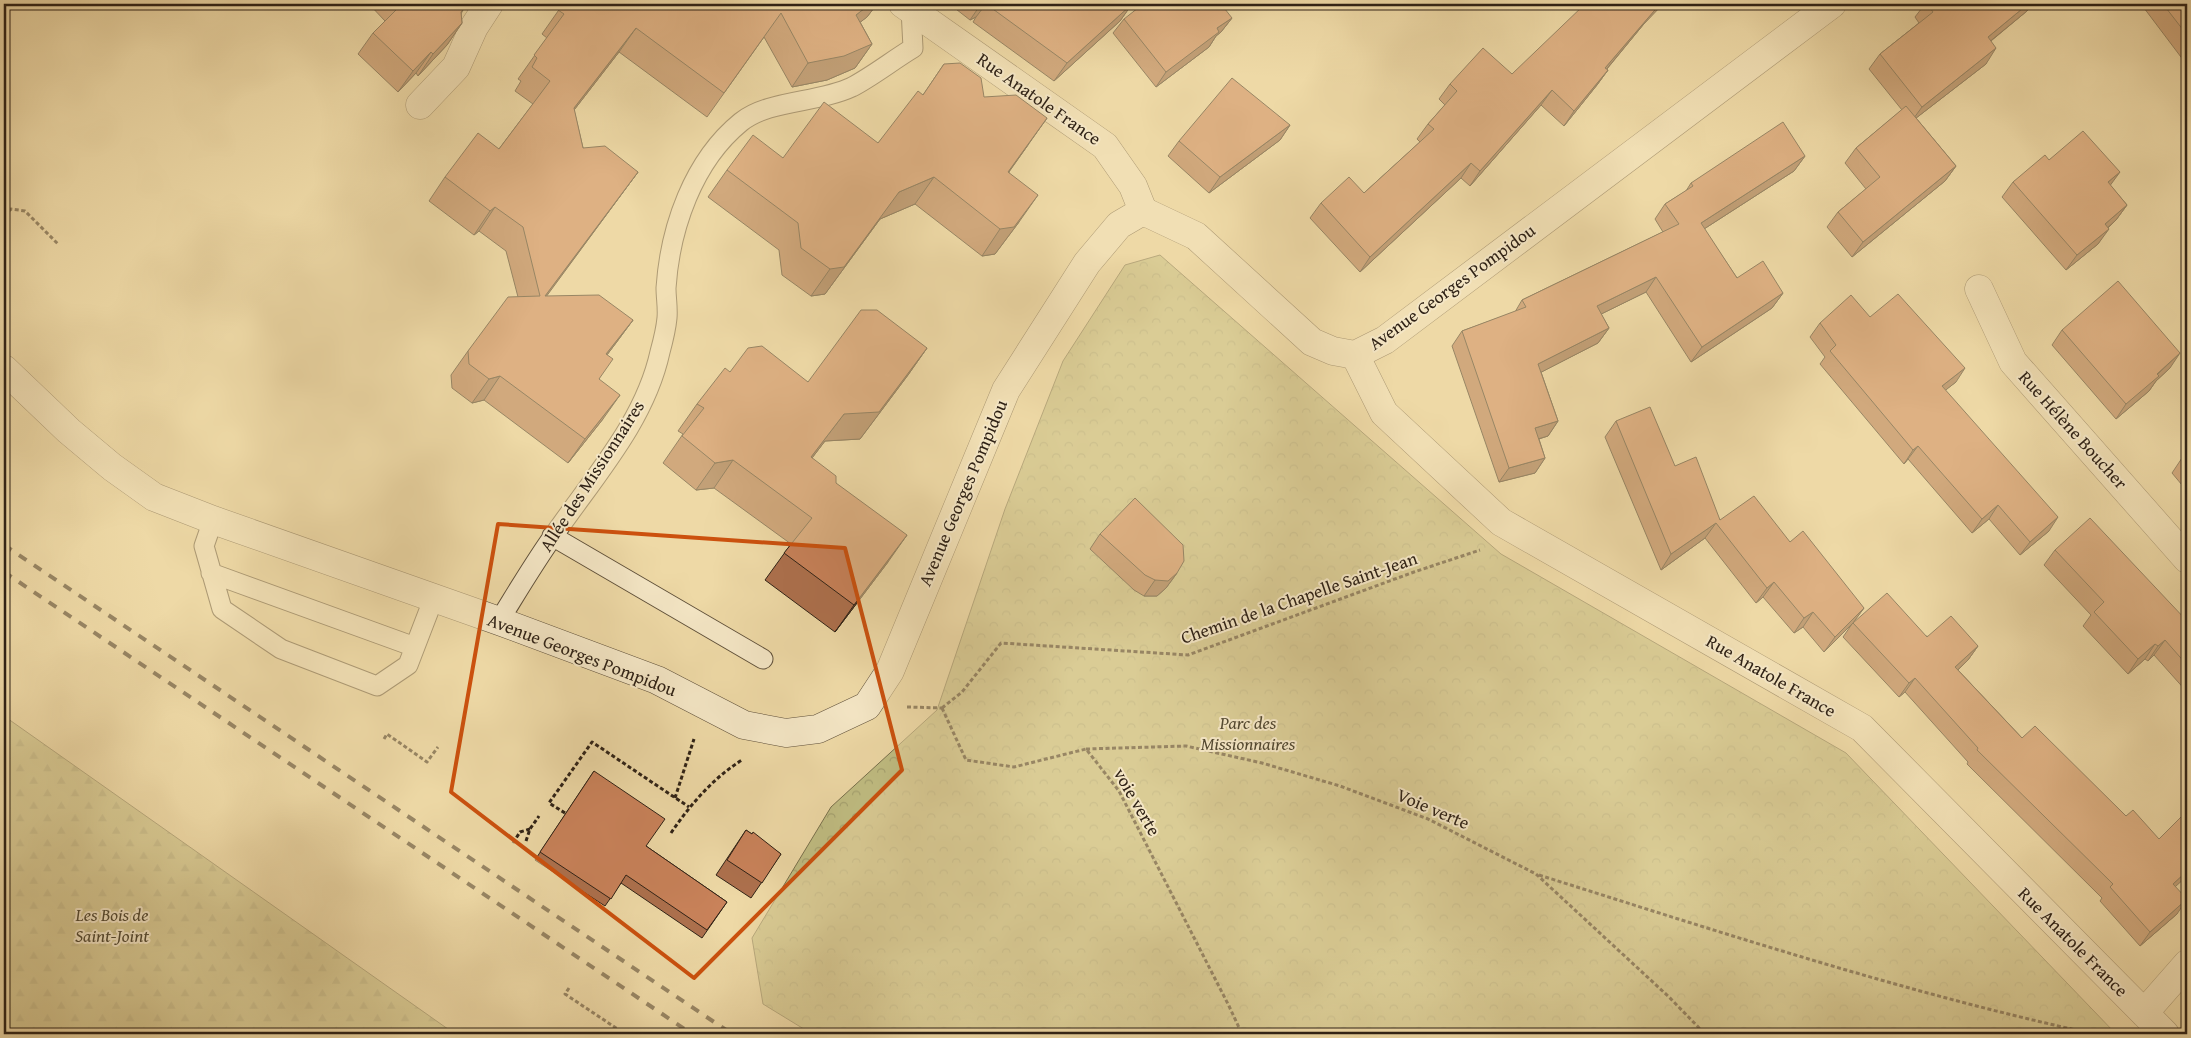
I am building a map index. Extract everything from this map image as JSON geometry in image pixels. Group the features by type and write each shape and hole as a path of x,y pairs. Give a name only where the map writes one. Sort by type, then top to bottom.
{"street":[{"path":"420,105 456,68 474,27 489,4"},
{"name":"Avenue Georges Pompidou","path":"4,369 69,431 112,467 154,497 212,520 434,600 499,621 657,680 744,725 786,733 818,729 867,706 890,671 1006,390 1087,262 1119,225 1143,211 1196,236 1312,342 1333,351 1354,355 1385,340 1832,4"},
{"name":"Rue Anatole France","path":"910,6 1105,146 1133,186 1143,211"},
{"name":"Rue Hélène Boucher","path":"1979,289 2013,362 2187,559"},
{"name":"Rue Anatole France","path":"1354,355 1384,413 1501,522 1862,728 2165,1034"},
{"path":"2144,1013 2187,964"}],"lane":[{"name":"Allée des Missionnaires","path":"499,621 552,536 631,424 649,388 660,354 667,318 666,288 675,234 690,186 715,148 740,122 760,110 815,99 852,87 913,48 910,6"},
{"path":"212,520 204,546 222,609 281,650 377,686 408,665 434,600"},
{"path":"552,536 763,660"},
{"path":"212,573 414,647"}],"path":[{"path":"4,215 11,208 25,211 58,244"},
{"name":"Chemin de la Chapelle Saint-Jean","path":"942,708 962,692 1001,642 1188,655 1414,572 1483,549"},
{"path":"909,707 942,708 966,760 1014,767 1086,749"},
{"path":"384,739 387,734 427,762 438,747"},
{"path":"675,798 696,734"},
{"path":"565,813 549,803 592,742 689,807"},
{"name":"Voie verte","path":"1086,749 1186,746 1262,762 1340,786 1428,819 1536,874 1705,1034"},
{"name":"voie verte","path":"1086,749 1119,791 1230,1006 1242,1034"},
{"path":"671,833 689,807 730,768 745,758"},
{"path":"526,841 530,829 539,816"},
{"path":"513,843 520,832 530,829"},
{"path":"1536,874 1811,960 2011,1016 2094,1034"},
{"path":"569,988 565,994 625,1034"}],"highlighted area":[{"path":"498,524 845,548 902,770 694,978 451,792"}],"green space":[{"name":"Parc des Missionnaires","path":"1160,255 1501,554 1846,753 2116,1034 812,1034 763,1004 752,938 831,807 937,710 1005,509 1063,361 1125,265"},
{"name":"Les Bois de Saint-Joint","path":"4,716 455,1034 4,1034"}],"building":[{"path":"402,4 467,5 461,12 462,23 433,54 431,52 413,71 373,33"},
{"path":"563,4 870,4 856,15 872,44 844,56 808,63 781,13 724,93 636,28 574,108 583,148 605,146 638,172 545,296 599,295 633,320 606,354 613,359 599,379 620,395 585,439 500,376 489,379 469,364 468,351 508,297 540,296 523,227 495,207 490,211 445,177 478,133 499,149 550,81 532,67 537,58 534,55 564,14 558,10"},
{"path":"986,4 1132,4 1067,63"},
{"path":"1143,4 1221,4 1232,18 1217,28 1219,32 1166,72 1124,19"},
{"path":"1585,4 1660,4 1605,68 1608,70 1574,111 1552,90 1480,171 1471,163 1370,257 1321,203 1349,177 1364,193 1434,129 1428,124 1457,91 1450,84 1483,48 1512,74"},
{"path":"1927,4 2028,4 1988,37 1996,48 1922,107 1880,54 1933,12"},
{"path":"2163,4 2187,4 2187,35"},
{"path":"960,63 981,78 984,97 1016,95 1047,118 1008,172 1038,195 1014,227 1000,229 934,177 899,192 844,267 830,269 801,248 798,223 727,170 753,135 783,158 824,102 878,143 918,91 923,95 944,64"},
{"path":"1232,78 1290,125 1220,177 1179,141"},
{"path":"1906,106 1956,166 1863,242 1838,212 1880,177 1856,148"},
{"path":"1783,122 1805,156 1701,223 1737,278 1763,261 1783,293 1702,347 1656,277 1597,306 1609,328 1538,364 1558,421 1535,428 1545,458 1509,468 1462,331 1526,307 1522,300 1679,224 1665,204 1693,186 1691,183"},
{"path":"2083,131 2120,172 2108,182 2127,205 2105,224 2109,229 2077,255 2013,182 2045,155 2049,160"},
{"path":"2118,281 2180,353 2157,374 2159,376 2126,404 2062,330"},
{"path":"1898,294 1965,368 1942,386 2058,517 2030,542 1998,505 1982,519 1918,446 1913,450 1830,351 1836,345 1820,323 1851,295 1870,317"},
{"path":"861,310 877,310 927,348 879,412 844,414 811,457 836,476 836,483 907,535 854,605 784,553 812,518 733,460 715,463 682,436 704,408 697,404 725,368 730,372 748,348 762,346 808,382"},
{"path":"1650,407 1675,466 1696,457 1720,520 1754,496 1790,542 1803,531 1864,608 1835,637 1813,612 1804,618 1774,582 1767,588 1716,523 1671,554 1616,421"},
{"path":"2187,454 2187,463 2182,458"},
{"path":"1135,498 1183,545 1184,561 1177,573 1168,581 1155,580 1145,575 1100,534"},
{"path":"2090,518 2187,621 2187,665 2165,640 2158,646 2155,644 2138,659 2094,612 2104,602 2055,550"},
{"path":"1887,593 1927,637 1951,616 1978,646 1955,667 2022,738 2035,726 2126,816 2133,810 2159,839 2187,811 2187,871 2173,884 2187,899 2150,932 2110,887 2113,884 1977,750 1978,748 1915,678 1909,683 1853,623"},
{"path":"594,771 665,819 646,846 727,902 707,930 626,875 611,899 540,852"},
{"path":"746,830 752,834 753,832 781,854 762,883 727,860"}],"railway":[{"path":"4,545 732,1034"},
{"path":"4,572 692,1034"}]}
